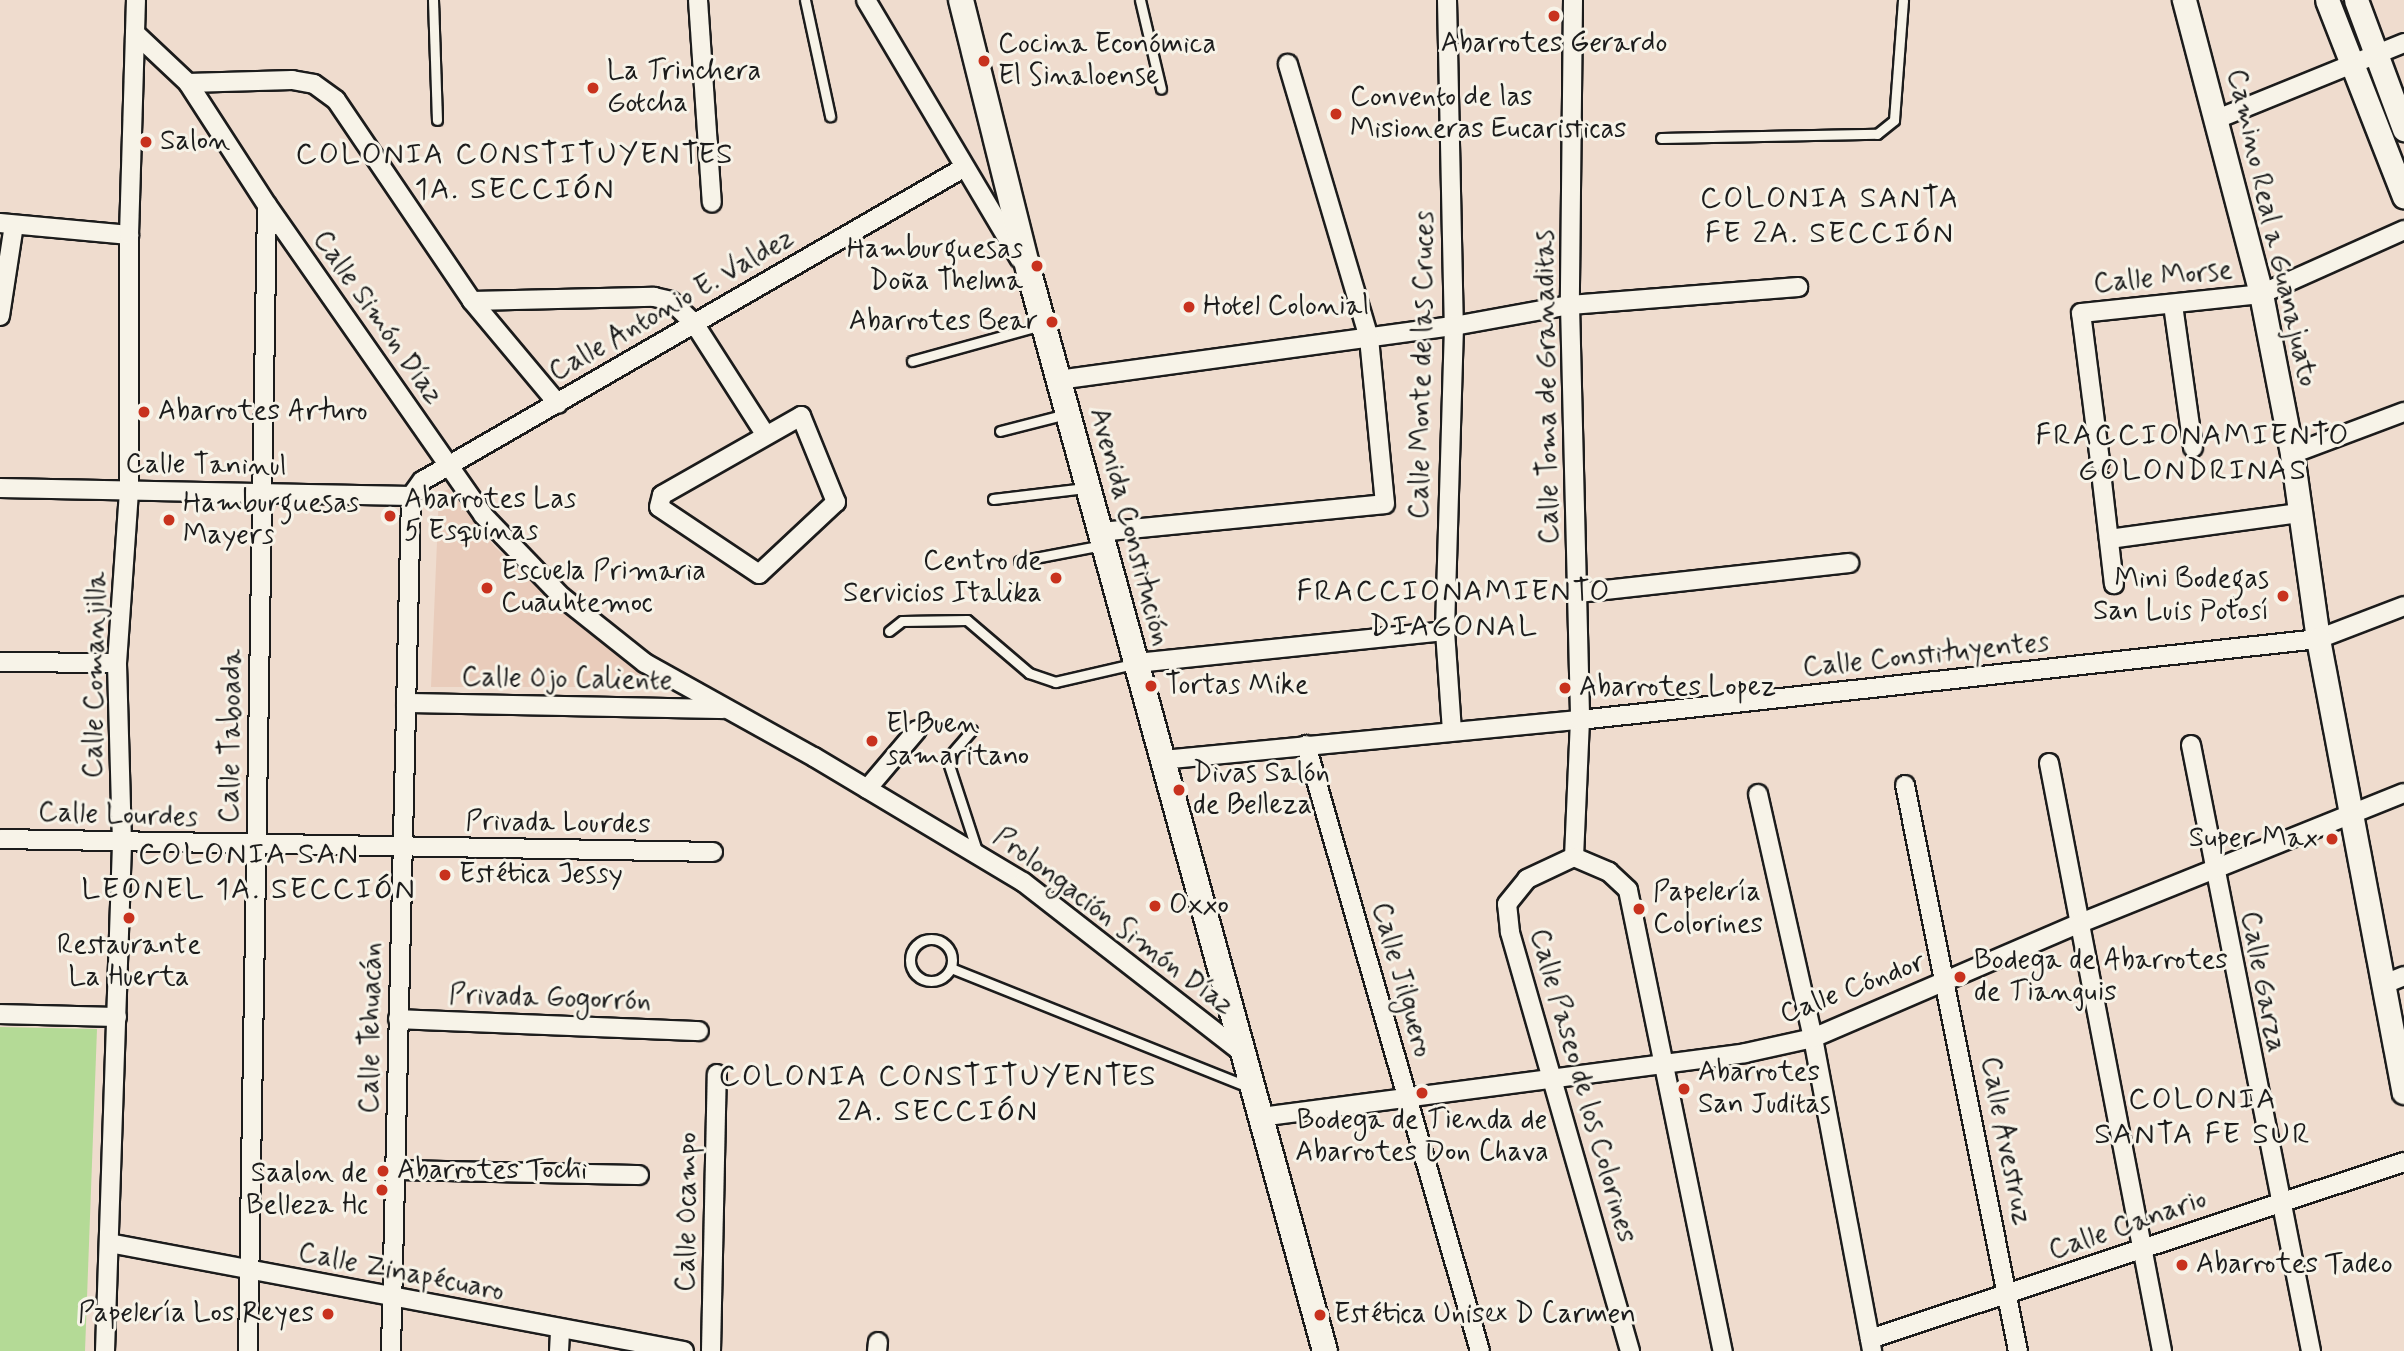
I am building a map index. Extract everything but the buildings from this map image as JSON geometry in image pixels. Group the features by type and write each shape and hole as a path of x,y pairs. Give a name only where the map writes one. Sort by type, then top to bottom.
{"main road":[{"name":"Avenida Constitución","path":"961,0 1028,272 1325,1351"}],"street":[{"name":"Calle Comanjilla","path":"106,1351 121,843 117,663 129,491 129,235 136,0"},
{"path":"698,0 712,203"},
{"path":"866,0 1028,272"},
{"name":"Calle Monte de las Cruces","path":"1447,0 1454,326 1445,631 1452,730"},
{"name":"Calle Toma de Granaditas","path":"1573,0 1570,305 1580,720 1574,857"},
{"name":"Camino Real a Guanajuato","path":"2184,0 2261,294 2292,454 2318,639 2404,1092"},
{"path":"2327,0 2404,196"},
{"path":"2356,0 2404,129"},
{"name":"Calle Simón Díaz","path":"135,33 188,83 267,205 448,467"},
{"path":"2217,119 2404,43"},
{"path":"1102,538 1385,504 1369,338 1288,64"},
{"path":"188,83 314,83 336,100 472,301 558,404"},
{"name":"Calle Antonio E. Valdez","path":"411,496 422,481 965,167"},
{"name":"Calle Taboada","path":"248,1351 267,205"},
{"path":"0,316 7,224 129,235"},
{"name":"Calle Morse","path":"2100,461 2081,313 2261,294 2404,230"},
{"path":"1058,380 1454,326 1570,305 1798,287"},
{"path":"472,301 654,297 671,301 694,323 765,434"},
{"path":"2173,305 2193,448"},
{"path":"2292,454 2404,412"},
{"path":"801,416 836,502 759,574 659,507 658,501 765,434 801,416"},
{"name":"Prolongación Simón Díaz","path":"448,467 483,516 562,597 645,663 978,853 1138,968 1243,1054"},
{"path":"2102,481 2114,584"},
{"name":"Calle Taninul","path":"0,488 411,496"},
{"name":"Calle Tehuacán","path":"391,1351 411,496"},
{"path":"2109,540 2299,513"},
{"path":"1578,593 1849,563"},
{"name":"Calle Constituyentes","path":"1162,760 1452,730 1580,720 2318,639 2404,606"},
{"path":"1136,663 1445,631"},
{"path":"0,662 117,663"},
{"name":"Calle Ojo Caliente","path":"406,703 726,709"},
{"path":"867,789 917,730"},
{"name":"Calle Garza","path":"2191,745 2213,870 2311,1351"},
{"name":"Calle Jilguero","path":"1306,746 1479,1351"},
{"path":"2049,764 2162,1351"},
{"name":"Calle Avestruz","path":"1905,785 1947,983 2018,1351"},
{"name":"Calle Cóndor","path":"1261,1117 1408,1100 1813,1038 1947,983 2078,923 2404,793"},
{"path":"1758,794 1813,1038 1871,1345"},
{"name":"Calle Lourdes","path":"0,839 403,848"},
{"name":"Privada Lourdes","path":"403,848 713,852"},
{"path":"1574,857 1609,872 1628,890 1667,1062 1723,1351"},
{"name":"Calle Paseo de los Colorines","path":"1574,857 1527,879 1507,904 1510,932 1630,1351"},
{"path":"2382,985 2404,976"},
{"path":"0,1014 117,1017"},
{"name":"Privada Gogorrón","path":"398,1019 699,1031"},
{"name":"Calle Ocampo","path":"711,1351 717,1074"},
{"name":"Calle Canario","path":"1871,1345 2141,1248 2404,1162"},
{"path":"395,1170 639,1175"},
{"name":"Calle Zinapécuaro","path":"109,1243 560,1331 684,1351"},
{"path":"559,1351 560,1331"}],"lane":[{"path":"433,0 437,120"},
{"path":"806,0 830,116"},
{"path":"1140,0 1161,89"},
{"path":"1661,138 1877,134 1894,120 1903,0"},
{"path":"912,361 1043,325"},
{"path":"1000,431 1067,414"},
{"path":"993,499 1088,487"},
{"path":"1019,561 1102,538"},
{"path":"889,631 902,621 967,620 1030,673 1055,682 1136,663"},
{"path":"972,730 947,759 978,853"},
{"path":"937,940 951,953 951,968 942,978 928,981 912,968 911,955 918,944 937,940"},
{"path":"951,968 1253,1089"}],"shaded area":[{"name":"Escuela Primaria Cuauhtemoc","path":"449,489 495,547 584,629 664,687 431,687 439,493"}],"green space":[{"path":"0,1027 97,1029 85,1351 0,1351"}],"place":[{"name":"Abarrotes Gerardo","path":"1554,16"},
{"name":"Cocina Económica El Sinaloense","path":"984,61"},
{"name":"La Trinchera Gotcha","path":"593,88"},
{"name":"Convento de las Misioneras Eucaristicas","path":"1336,114"},
{"name":"Salon","path":"146,142"},
{"name":"Hamburguesas Doña Thelma","path":"1037,266"},
{"name":"Hotel Colonial","path":"1189,307"},
{"name":"Abarrotes Bear","path":"1052,322"},
{"name":"Abarrotes Arturo","path":"144,412"},
{"name":"Abarrotes Las 5 Esquinas","path":"390,516"},
{"name":"Hamburguesas Mayers","path":"169,520"},
{"name":"Centro de Servicios Italika","path":"1056,578"},
{"name":"Escuela Primaria Cuauhtemoc","path":"487,588"},
{"name":"Mini Bodegas San Luis Potosí","path":"2283,596"},
{"name":"Tortas Mike","path":"1151,686"},
{"name":"Abarrotes Lopez","path":"1565,688"},
{"name":"El Buen samaritano","path":"872,741"},
{"name":"Divas Salón de Belleza","path":"1179,790"},
{"name":"Super Max","path":"2332,839"},
{"name":"Estética Jessy","path":"445,875"},
{"name":"Oxxo","path":"1155,906"},
{"name":"Papelería Colorines","path":"1639,909"},
{"name":"Restaurante La Huerta","path":"129,918"},
{"name":"Bodega de Abarrotes de Tianguis","path":"1960,977"},
{"name":"Abarrotes San Juditas","path":"1684,1089"},
{"name":"Bodega de Tienda de Abarrotes Don Chava","path":"1422,1093"},
{"name":"Abarrotes Tochi","path":"383,1171"},
{"name":"Saalon de Belleza Hc","path":"382,1190"},
{"name":"Abarrotes Tadeo","path":"2182,1265"},
{"name":"Papelería Los Reyes","path":"328,1314"},
{"name":"Estética Unisex D Carmen","path":"1320,1315"}],"district":[{"name":"COLONIA CONSTITUYENTES 1A. SECCIÓN","path":"515,172"},
{"name":"COLONIA SANTA FE 2A. SECCIÓN","path":"1830,216"},
{"name":"FRACCIONAMIENTO GOLONDRINAS","path":"2193,453"},
{"name":"FRACCIONAMIENTO DIAGONAL","path":"1454,609"},
{"name":"COLONIA SAN LEONEL 1A. SECCIÓN","path":"249,872"},
{"name":"COLONIA CONSTITUYENTES 2A. SECCIÓN","path":"938,1094"},
{"name":"COLONIA SANTA FE SUR","path":"2203,1117"}]}
